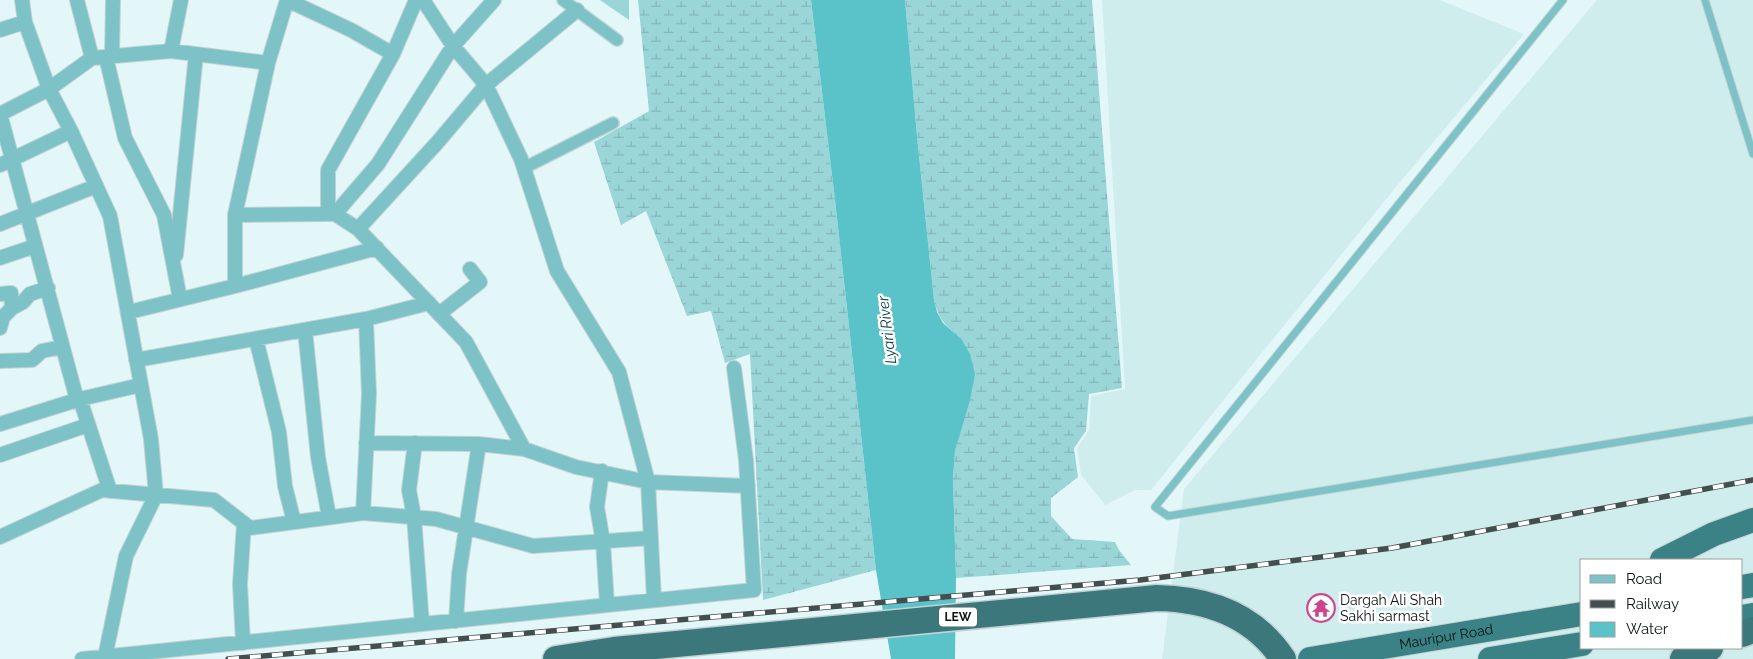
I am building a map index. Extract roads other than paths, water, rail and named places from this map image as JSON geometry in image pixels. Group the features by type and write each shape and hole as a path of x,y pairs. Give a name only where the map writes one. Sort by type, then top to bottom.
{"highway":[{"path":"1664,559 1714,534 1753,520"},
{"name":"LEW","path":"556,659 614,650 1157,598 1180,598 1203,602 1225,610 1245,621 1263,635 1283,659"},
{"path":"1541,621 1580,601"},
{"name":"Mauripur Road","path":"1310,659 1580,614"},
{"name":"Mauripur Road","path":"1490,659 1580,644"},
{"path":"1683,659 1708,649"}],"street":[{"path":"22,0 25,22 49,89 71,131 110,216 151,439 156,495 126,556 105,657"},
{"path":"77,0 103,57 124,138 164,215 180,300"},
{"path":"103,57 113,0"},
{"path":"171,51 181,0"},
{"path":"234,286 235,215 268,62 287,0 351,30 393,54"},
{"path":"331,214 328,170 393,54 416,0"},
{"path":"423,0 453,46 486,84 524,168 557,271 619,372 648,482 654,599"},
{"path":"331,214 378,164 453,46 494,0"},
{"path":"563,0 617,40"},
{"path":"358,228 436,144 486,84 577,10"},
{"path":"0,30 25,22"},
{"path":"110,491 78,399 26,214 6,162 0,114 49,89 103,57 171,51 268,62"},
{"path":"175,270 196,54"},
{"path":"524,168 613,123"},
{"path":"6,162 71,131"},
{"path":"0,224 96,186"},
{"path":"235,215 331,214 358,228 466,342 524,449"},
{"path":"0,258 35,246"},
{"path":"129,312 377,248"},
{"path":"439,314 480,282 470,269"},
{"path":"0,328 3,317 12,308 23,302 30,294 48,288"},
{"path":"0,294 12,293 12,308"},
{"path":"136,360 305,330 429,303"},
{"path":"363,513 368,394 366,318"},
{"path":"305,330 318,457 329,517"},
{"path":"256,339 279,432 285,486 294,522"},
{"path":"0,361 32,360 42,351 62,346"},
{"path":"82,659 754,590 746,460 734,368"},
{"path":"0,424 78,399 141,385"},
{"path":"0,456 88,425"},
{"path":"366,442 479,444 524,449 576,467 648,482 748,486"},
{"path":"415,443 409,490 414,517 422,624"},
{"path":"456,621 459,574 479,444"},
{"path":"602,471 597,507 603,542 607,604"},
{"path":"0,537 102,490 214,500 250,528 363,513 436,519 533,546 651,538"},
{"path":"243,643 240,584 244,523"}],"lane":[{"path":"1563,0 1155,506 1168,516 1753,420"},
{"path":"1704,0 1753,154"}],"water":[{"name":"Lyari River","path":"811,0 905,0 934,300 937,312 943,323 962,340 970,354 975,374 970,400 955,451 953,479 956,578 955,659 891,659 876,570"}],"railway":[{"path":"228,659 1140,580 1392,548 1753,480"}],"place":[{"name":"Dargah Ali Shah Sakhi sarmast","path":"1321,608"}]}
